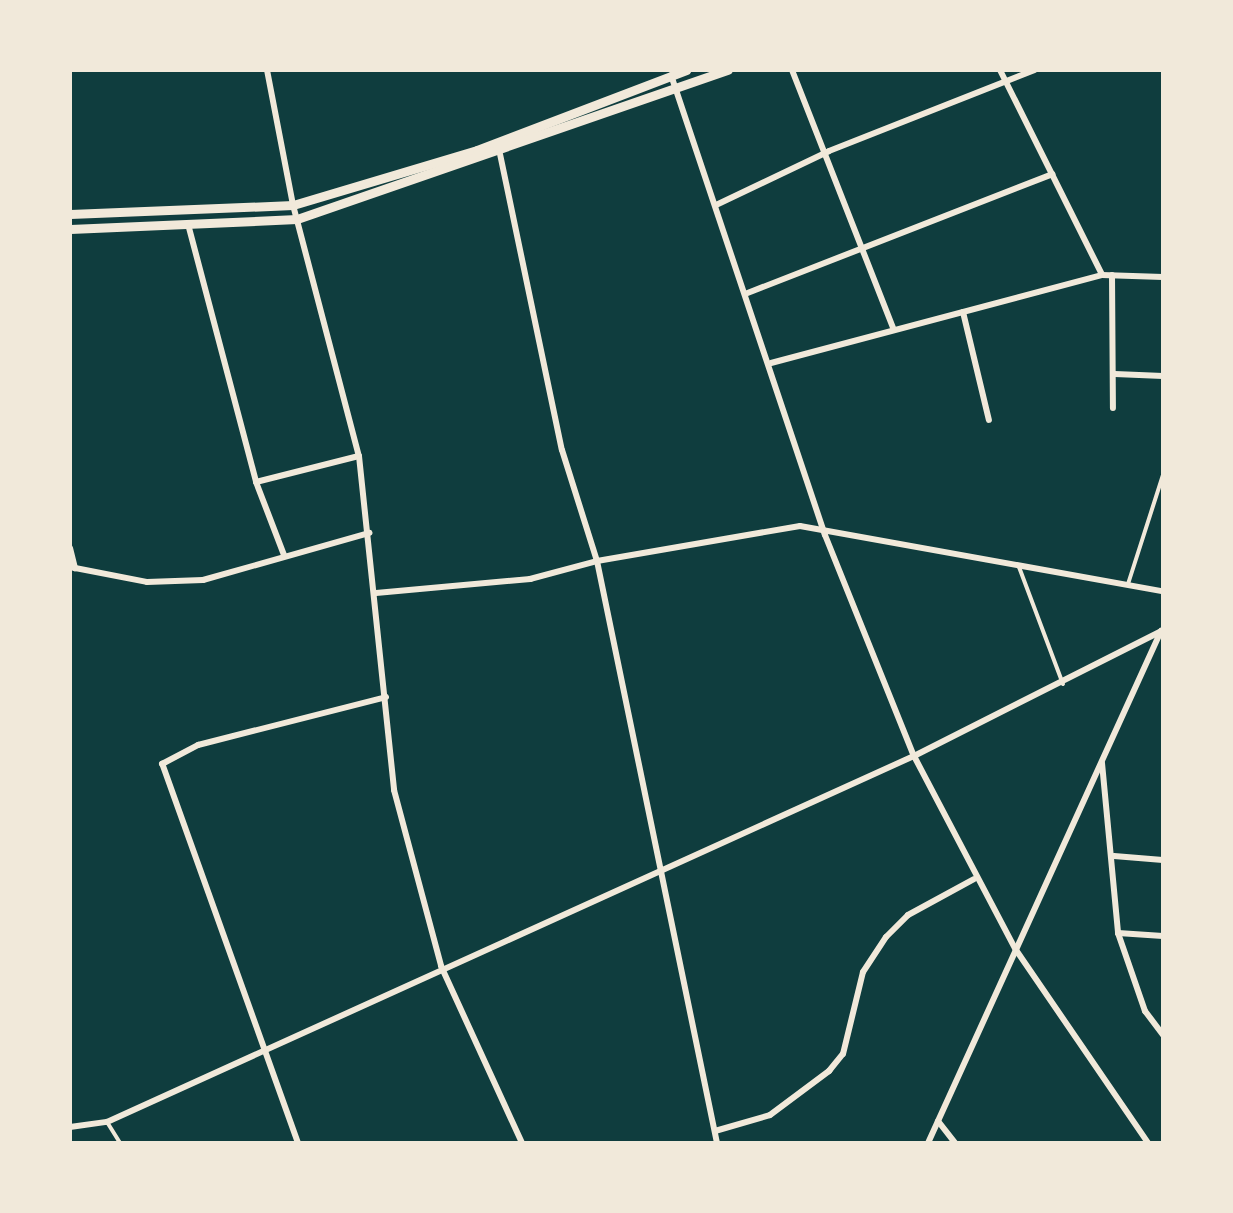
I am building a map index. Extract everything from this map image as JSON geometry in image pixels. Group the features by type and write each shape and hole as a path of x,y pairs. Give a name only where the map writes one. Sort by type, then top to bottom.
{"street":[{"path":"267,70 293,205 359,456 394,790 441,966 522,1143"},
{"path":"70,214 293,205 476,150 686,70"},
{"path":"70,230 297,219 500,154 728,70"},
{"path":"792,70 829,151 894,330"},
{"path":"1000,70 1102,275"},
{"path":"716,205 829,151 1035,70"},
{"path":"671,75 771,363 824,535 914,756 974,880 1016,950 1148,1143"},
{"path":"500,154 562,450 596,561 663,868 717,1143"},
{"path":"745,294 864,243 1052,174"},
{"path":"188,224 256,482 284,555"},
{"path":"771,363 1102,275 1163,277"},
{"path":"1112,275 1113,408"},
{"path":"963,312 989,420"},
{"path":"1115,374 1163,376"},
{"path":"256,482 359,456"},
{"path":"376,593 530,579 596,561 800,526 824,535 1163,591"},
{"path":"70,548 72,568 172,583 369,533"},
{"path":"70,1127 107,1122 441,966 914,756 1063,684 1162,628"},
{"path":"928,1143 1162,628"},
{"path":"298,1143 162,764 198,745 386,696"},
{"path":"1101,762 1114,856 1118,933 1145,1010 1163,1035"},
{"path":"1114,856 1163,860"},
{"path":"716,1131 770,1115 829,1071 843,1054 863,972 886,937 908,915 974,880"},
{"path":"1118,933 1163,936"},
{"path":"938,1121 955,1143"}],"lane":[{"path":"1128,585 1163,475"},
{"path":"1018,567 1063,684"},
{"path":"107,1122 120,1143"}]}
